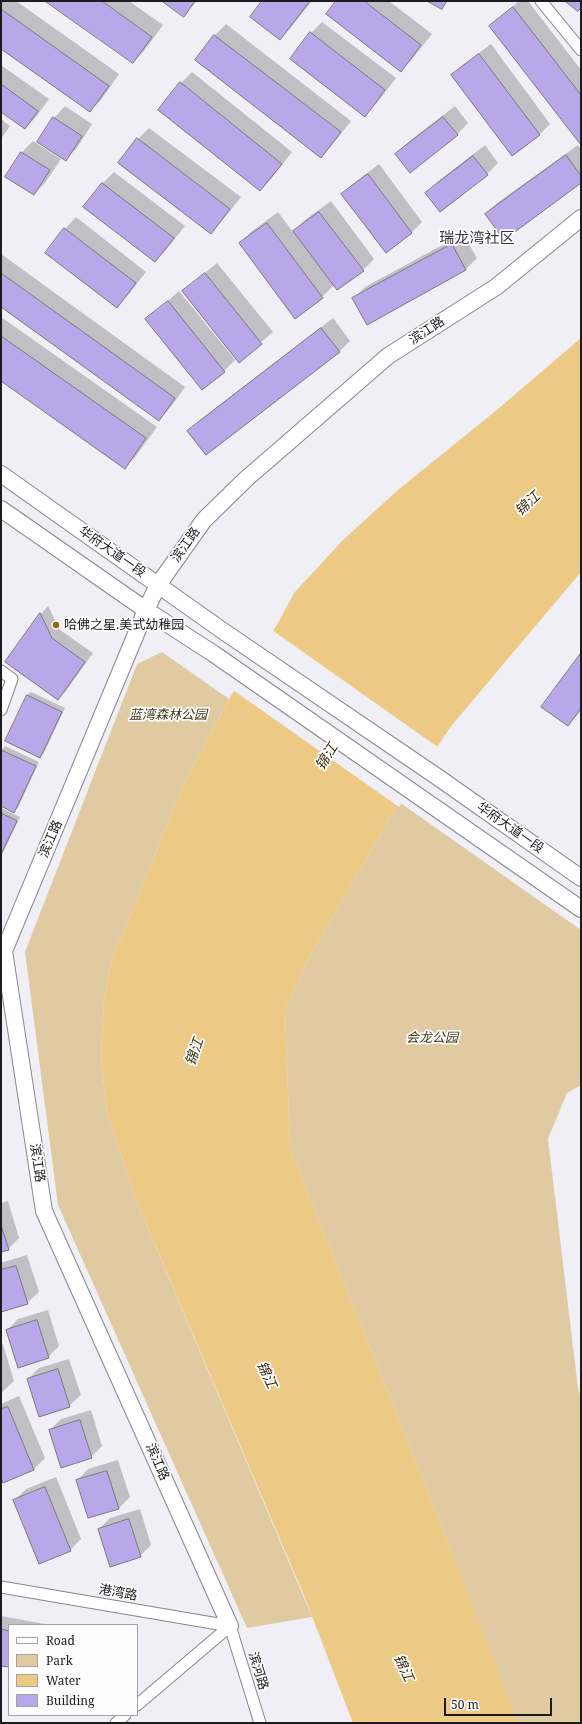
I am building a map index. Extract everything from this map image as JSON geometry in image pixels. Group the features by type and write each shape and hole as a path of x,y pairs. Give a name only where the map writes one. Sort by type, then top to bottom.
{"street":[{"path":"541,1 581,50"},
{"name":"滨江路","path":"230,1626 44,1211 4,951 5,935 146,610 158,585 204,520 246,479 388,356 496,287 581,218"},
{"name":"华府大道一段","path":"1,474 223,631 439,778 581,878"},
{"path":"1,509 146,610 214,654 581,908"},
{"path":"1,671 12,679 1,710"},
{"name":"港湾路","path":"1,1586 230,1626"},
{"path":"138,1704 230,1626"},
{"name":"滨河路","path":"230,1626 260,1723"},
{"path":"116,1723 124,1716"}],"green space":[{"name":"蓝湾森林公园","path":"162,652 229,699 184,784 111,962 104,1002 101,1057 107,1112 136,1200 312,1617 247,1628 58,1205 25,952 137,664"},
{"name":"会龙公园","path":"399,802 581,930 581,1085 567,1093 548,1139 578,1388 581,1400 581,1723 515,1723 450,1547 290,1149 285,1010 309,958"}],"water":[{"name":"锦江","path":"581,338 581,572 452,725 399,802 309,958 285,1010 290,1149 450,1547 518,1723 353,1723 305,1598 136,1200 107,1112 101,1057 104,1002 111,962 184,784 229,699 278,623 294,593 343,540 398,490 498,409"}],"pier":[{"path":"272,630 439,748 399,807 233,690"}],"building":[{"path":"45,1 102,1 152,37 133,63"},
{"path":"162,1 195,1 184,17"},
{"path":"262,1 310,1 280,40 250,17"},
{"path":"336,1 364,1 421,45 401,72 326,14"},
{"path":"427,1 447,1 442,9"},
{"path":"565,1 581,1 581,8 578,11"},
{"path":"513,7 581,95 581,145 489,26"},
{"path":"1,9 109,86 90,112 1,49"},
{"path":"310,32 385,90 365,117 290,59"},
{"path":"214,35 341,132 321,158 195,60"},
{"path":"479,54 540,135 512,156 451,75"},
{"path":"180,82 282,164 260,191 158,110"},
{"path":"1,84 38,111 25,129 1,112"},
{"path":"53,117 82,136 66,161 37,142"},
{"path":"443,117 458,135 410,173 395,154"},
{"path":"137,138 230,209 211,234 118,163"},
{"path":"21,152 50,170 34,195 5,177"},
{"path":"566,155 581,176 581,183 504,240 485,214"},
{"path":"473,156 488,175 440,212 425,193"},
{"path":"368,174 412,233 386,253 341,194"},
{"path":"102,183 174,238 155,262 83,207"},
{"path":"319,212 364,271 337,290 293,231"},
{"path":"267,223 323,298 295,319 239,243"},
{"path":"64,228 136,283 117,308 45,253"},
{"path":"452,244 466,270 367,325 352,298"},
{"path":"1,273 175,398 159,421 1,307"},
{"path":"205,273 262,344 239,363 182,291"},
{"path":"168,301 225,372 202,390 145,319"},
{"path":"321,328 340,352 206,455 187,431"},
{"path":"1,336 146,438 125,469 1,381"},
{"path":"40,613 52,638 85,662 58,700 5,662"},
{"path":"581,653 581,708 568,726 541,707"},
{"path":"27,695 62,712 40,758 5,741"},
{"path":"1,750 36,766 14,813 1,806"},
{"path":"1,813 17,821 1,854"},
{"path":"1,1225 9,1250 1,1252"},
{"path":"16,1266 28,1304 1,1312 1,1270"},
{"path":"37,1320 49,1358 18,1368 6,1330"},
{"path":"58,1369 70,1407 39,1417 27,1379"},
{"path":"8,1407 34,1470 3,1483 1,1478 1,1409"},
{"path":"80,1420 92,1458 61,1468 49,1430"},
{"path":"107,1471 119,1509 88,1518 76,1480"},
{"path":"45,1487 71,1551 39,1564 13,1500"},
{"path":"129,1519 141,1557 110,1567 98,1529"},
{"path":"1,1629 8,1631 8,1667 1,1666"}],"place":[{"name":"哈佛之星.美式幼稚园","path":"56,625"}],"district":[{"name":"瑞龙湾社区","path":"477,239"}]}
